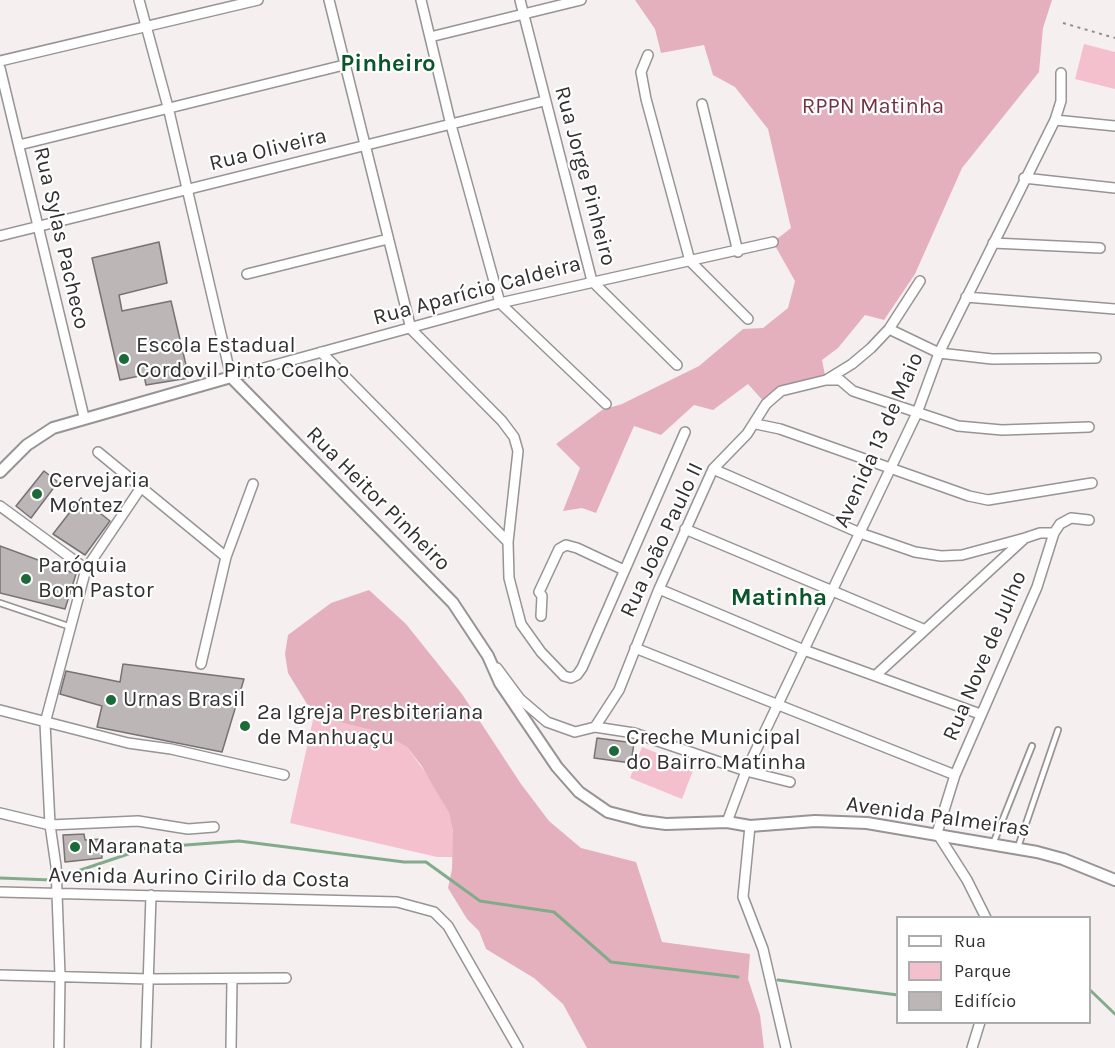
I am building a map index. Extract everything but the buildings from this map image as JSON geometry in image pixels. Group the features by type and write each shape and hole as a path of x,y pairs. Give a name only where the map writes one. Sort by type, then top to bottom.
{"street":[{"path":"139,0 168,107 231,376"},
{"path":"0,61 258,0"},
{"path":"328,0 411,329 502,421 513,436 518,451 508,542 508,578 521,624 556,669 571,678 582,668 685,432"},
{"path":"421,0 451,125 500,303 606,404"},
{"name":"Rua Jorge Pinheiro","path":"520,0 544,101 592,281 677,365"},
{"path":"430,37 581,0"},
{"path":"648,55 641,72 646,99 690,261 748,319"},
{"path":"19,145 344,65"},
{"name":"Rua Sylas Pacheco","path":"0,68 84,417"},
{"name":"Avenida 13 de Maio","path":"727,822 746,771 777,703 917,413 939,353 1024,178 1055,120 1061,101 1060,73"},
{"name":"Rua Oliveira","path":"0,236 544,101"},
{"path":"702,105 738,252"},
{"path":"1055,120 1115,126"},
{"path":"1024,178 1115,188"},
{"path":"247,274 388,240"},
{"name":"Rua Aparício Caldeira","path":"0,472 27,445 53,428 84,417 500,303 592,281 738,252 773,242"},
{"path":"993,243 1100,248"},
{"name":"Rua João Paulo II","path":"595,727 619,690 659,589 713,469 756,424 766,404 781,391 826,380 852,364 889,329 920,281"},
{"path":"966,297 1115,309"},
{"path":"889,329 939,353 992,359 1096,358"},
{"path":"321,352 508,542"},
{"name":"Rua Heitor Pinheiro","path":"231,376 351,501 442,591 488,656 500,683 534,734 568,781 591,802 608,812 643,821 727,822"},
{"path":"826,380 840,380 853,391 958,426 981,430 1089,427"},
{"path":"756,424 780,429 969,496 988,500 1092,483"},
{"path":"98,453 142,486 226,557"},
{"path":"713,469 860,533 915,552 941,556 962,555 1040,532 1054,533 1060,524 1071,518 1089,520"},
{"path":"201,664 226,557 253,484"},
{"path":"58,1048 60,975 56,866 50,825 45,723 86,569 142,486"},
{"path":"0,506 86,569"},
{"path":"685,529 923,629"},
{"name":"Rua Nove de Julho","path":"937,833 955,775 1037,587 1054,533"},
{"path":"876,675 923,629 1025,538"},
{"path":"542,616 542,596 539,592 559,549 566,545 624,570"},
{"path":"659,589 804,650 980,714"},
{"path":"634,648 955,775"},
{"path":"488,656 520,699 547,722 575,732 595,727 634,733 746,771 790,782"},
{"path":"0,710 128,743 171,749 284,774"},
{"path":"0,813 50,825 138,821 188,829 214,827"},
{"name":"Avenida Palmeiras","path":"727,822 750,826 815,821 843,822 937,833 1063,859 1115,880"},
{"path":"750,826 743,897 763,949 786,1048"},
{"path":"937,833 968,880 985,916"},
{"name":"Avenida Aurino Cirilo da Costa","path":"0,892 56,890 397,902 434,912 448,926 518,1048"},
{"path":"146,1048 151,894"},
{"path":"0,975 232,980 286,978"},
{"path":"231,1048 232,980"},
{"path":"972,1048 980,1024"}],"lane":[{"path":"0,603 71,627"},
{"path":"1017,849 1058,730"},
{"path":"993,844 1032,746"}],"path":[{"path":"1063,23 1115,38"}],"green space":[{"name":"RPPN Matinha","path":"635,0 1052,0 1043,28 1039,72 962,168 915,274 884,320 865,315 838,348 822,360 826,380 796,386 766,404 748,384 713,410 694,405 661,435 634,426 596,513 582,508 563,511 580,468 556,444 602,410 622,404 699,366 743,329 763,328 788,308 795,281 773,242 791,228 768,129 735,87 713,75 704,45 661,53 655,29"},
{"path":"1084,44 1115,52 1115,89 1075,79"},
{"path":"369,590 406,624 462,694 521,784 549,821 581,848 636,862 662,942 750,954 748,979 760,1015 764,1048 587,1048 563,1004 534,978 486,949 479,931 467,919 448,888 452,869 453,832 449,813 421,765 407,747 379,732 339,722 307,704 288,673 285,654 288,635 331,603"},
{"path":"320,712 339,722 379,732 407,747 432,782 449,813 453,832 453,857 437,857 290,823 313,720"},
{"path":"642,747 694,768 682,799 630,778"}],"waterway":[{"path":"0,878 51,880 146,848 239,841 404,862 426,862 480,901 554,912 611,962 738,977"},
{"path":"778,980 896,995"},
{"path":"1091,991 1115,1014"}],"place":[{"name":"Escola Estadual Cordovil Pinto Coelho","path":"124,359"},
{"name":"Cervejaria Montez","path":"37,494"},
{"name":"Paróquia Bom Pastor","path":"26,579"},
{"name":"Urnas Brasil","path":"111,700"},
{"name":"2ª Igreja Presbiteriana de Manhuaçu","path":"245,726"},
{"name":"Creche Municipal do Bairro Matinha","path":"614,751"},
{"name":"Maranata","path":"75,847"}],"district":[{"name":"Pinheiro","path":"388,64"},
{"name":"Matinha","path":"779,598"}]}
